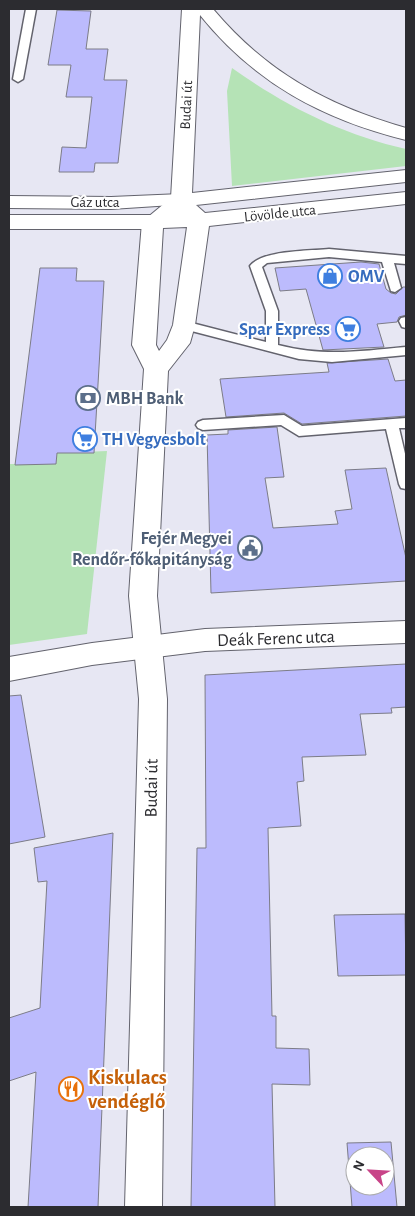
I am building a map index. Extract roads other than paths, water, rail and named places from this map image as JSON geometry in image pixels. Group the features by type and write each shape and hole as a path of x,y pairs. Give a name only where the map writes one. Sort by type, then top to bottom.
{"street":[{"name":"Budai út","path":"181,200 191,9"},
{"path":"204,9 237,48 258,66 297,92 324,106 362,121 406,134"},
{"name":"Lövölde utca","path":"181,200 406,176"},
{"name":"Lövölde utca","path":"153,222 199,220 406,198"},
{"name":"Gáz utca","path":"9,202 181,200"},
{"path":"153,222 181,200 199,220 184,325 178,344 156,369"},
{"name":"Gáz utca","path":"9,222 153,222"},
{"name":"Budai út","path":"143,1207 153,699 146,646 143,596 156,369 144,345 153,222"},
{"name":"Deák Ferenc utca","path":"9,669 146,646 205,640 406,632"}],"lane":[{"path":"18,79 31,9"},
{"path":"272,348 272,311 256,266 264,260 329,253 363,255 387,260 406,260"},
{"path":"387,260 395,288"},
{"path":"184,325 299,355 332,358 406,351"},
{"path":"204,425 284,420 299,431 406,423"},
{"path":"391,424 406,484"}],"place":[{"name":"OMV","path":"330,276"},
{"name":"Spar Express","path":"348,329"},
{"name":"MBH Bank","path":"88,398"},
{"name":"TH Vegyesbolt","path":"85,439"},
{"name":"Fejér Megyei Rendőr-főkapitányság","path":"250,548"},
{"name":"Kiskulacs vendéglő","path":"71,1089"}]}
